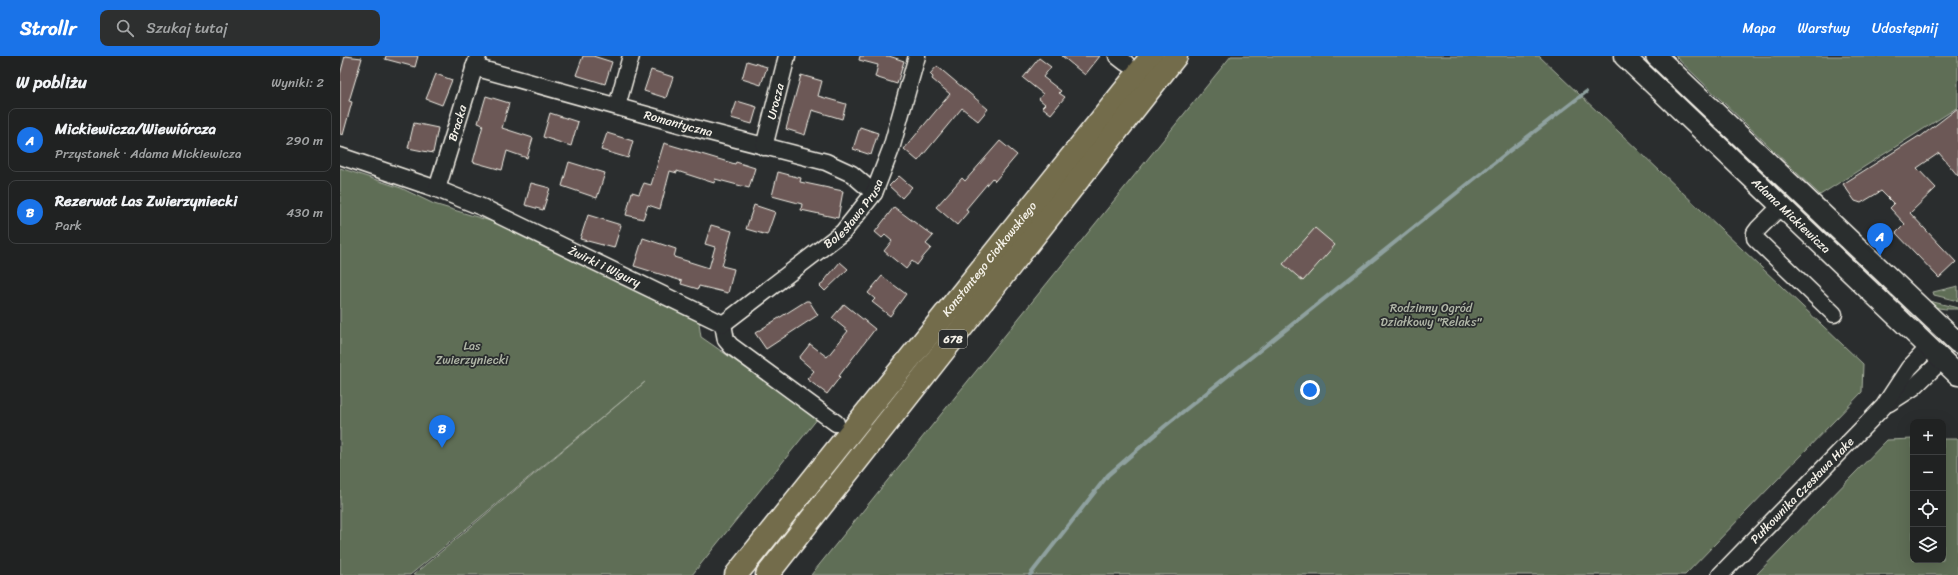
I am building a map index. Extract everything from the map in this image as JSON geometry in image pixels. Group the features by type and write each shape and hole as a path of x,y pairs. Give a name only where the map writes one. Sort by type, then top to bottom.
{"main road":[{"name":"Konstantego Ciołkowskiego","path":"736,575 1152,56"},
{"name":"Konstantego Ciołkowskiego","path":"767,575 1176,56"}],"street":[{"path":"617,106 631,56"},
{"name":"Urocza","path":"764,147 787,56"},
{"name":"Bolesława Prusa","path":"723,324 843,232 874,193 891,149 917,56"},
{"name":"Adama Mickiewicza","path":"1624,56 1958,375"},
{"name":"Adama Mickiewicza","path":"1656,56 1910,298 1954,333"},
{"name":"Romantyczna","path":"476,61 617,106 764,147 826,162 852,174 874,193"},
{"name":"Bracka","path":"437,189 476,61"},
{"name":"Żwirki i Wigury","path":"340,156 437,189 484,208 723,324"},
{"path":"1781,206 1758,228 1755,233 1755,238 1834,314"},
{"path":"1895,314 1910,298"},
{"path":"723,324 726,340 731,346 836,423"},
{"path":"1936,353 1954,333"},
{"path":"1936,353 1958,348"},
{"name":"Pułkownika Czesława Hake","path":"1720,575 1884,406 1914,386 1936,353"}],"green space":[{"name":"Rodzinny Ogród Działkowy \"Relaks\"","path":"1231,56 1539,56 1863,364 1862,392 1685,575 811,575"},
{"path":"1675,56 1958,56 1958,107 1820,195"},
{"name":"Las Zwierzyniecki","path":"340,168 401,188 434,204 520,230 702,322 699,324 701,337 818,418 692,575 413,575 645,382 410,575 340,575"},
{"path":"1958,286 1958,301 1934,295 1933,292"},
{"path":"1925,300 1958,309 1944,309 1932,306"},
{"path":"1910,439 1910,563 1946,563 1946,439 1958,439 1958,575 1756,575 1887,440"}],"building":[{"path":"345,56 362,58 349,101 352,102 343,135 340,134 340,75"},
{"path":"386,56 418,56 415,67 385,59"},
{"path":"583,56 593,56 612,62 605,84 576,75"},
{"path":"860,56 889,56 904,61 897,84 875,77 878,65 859,60"},
{"path":"1062,56 1100,56 1085,75"},
{"path":"1039,58 1051,67 1043,77 1061,91 1059,93 1065,97 1051,114 1042,107 1045,104 1039,99 1043,94 1023,78"},
{"path":"747,61 767,67 761,85 742,79"},
{"path":"937,66 988,109 978,121 962,108 918,161 904,149 950,94 932,79 933,77 930,74"},
{"path":"651,70 673,77 666,98 644,91"},
{"path":"436,74 452,80 442,105 426,99"},
{"path":"801,75 822,81 818,96 846,104 842,119 812,110 805,135 786,129"},
{"path":"486,96 509,103 502,128 533,138 527,158 507,151 502,170 473,162 483,125 478,123"},
{"path":"737,101 757,107 752,124 731,118"},
{"path":"1958,108 1958,176 1939,153 1917,168 1936,188 1910,213 1956,262 1939,278 1896,233 1905,224 1890,208 1894,204 1881,191 1861,203 1855,201 1843,184 1919,136 1920,137"},
{"path":"550,113 578,122 571,146 543,137"},
{"path":"414,123 438,128 433,153 408,148"},
{"path":"860,127 878,133 871,155 853,149"},
{"path":"607,133 633,141 628,158 601,150"},
{"path":"1000,141 1017,155 995,181 992,178 966,209 968,212 957,225 936,207 962,178 965,181"},
{"path":"664,143 735,164 736,162 755,168 749,188 715,179 714,183 677,171 677,173 670,171 660,209 648,205 643,219 626,215 632,192 639,194 644,183 651,185"},
{"path":"569,162 605,173 597,198 562,186"},
{"path":"778,172 801,178 800,182 843,191 838,218 801,210 802,204 772,196"},
{"path":"899,176 912,187 902,198 889,186"},
{"path":"531,183 550,188 543,210 525,205"},
{"path":"754,205 775,212 767,235 746,229"},
{"path":"894,207 933,236 926,244 931,248 917,265 912,261 906,269 884,251 892,241 885,235 882,238 875,232"},
{"path":"588,215 621,225 614,248 580,239"},
{"path":"711,225 732,231 722,266 734,269 728,293 699,286 698,289 681,284 682,281 634,266 643,238 676,249 674,257 709,268 715,247 705,244"},
{"path":"1315,228 1335,245 1303,281 1283,264"},
{"path":"840,262 848,269 825,291 820,286"},
{"path":"882,276 906,294 890,316 872,302 875,299 868,293"},
{"path":"806,301 809,301 818,315 766,349 755,333"},
{"path":"844,304 875,329 827,394 807,379 814,371 799,358 810,344 827,357 848,331 832,318"}],"waterway":[{"path":"1030,575 1108,475 1165,426 1508,152 1586,92"}],"place":[{"name":"Mickiewicza/Wiewiórcza","path":"1880,256"},
{"name":"Rezerwat Las Zwierzyniecki","path":"442,448"}]}
